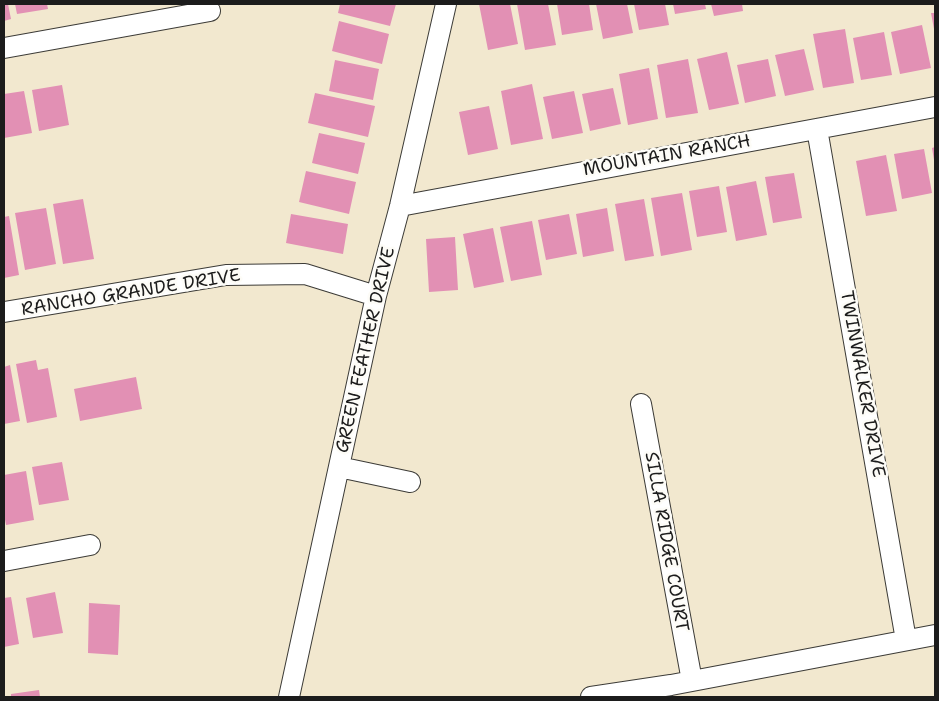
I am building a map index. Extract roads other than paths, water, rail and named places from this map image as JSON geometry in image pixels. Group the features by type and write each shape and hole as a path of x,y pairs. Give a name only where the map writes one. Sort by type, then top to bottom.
{"street":[{"name":"GREEN FEATHER DRIVE","path":"289,697 376,296 400,206 446,4"},
{"path":"4,48 210,11"},
{"name":"MOUNTAIN RANCH","path":"400,206 935,107"},
{"name":"TWINWALKER DRIVE","path":"817,129 906,640"},
{"name":"RANCHO GRANDE DRIVE","path":"4,312 226,275 305,274 376,296"},
{"name":"SILLA RIDGE COURT","path":"641,404 692,681"},
{"path":"339,467 410,482"},
{"path":"4,561 90,545"},
{"path":"591,697 692,681 935,635"}]}
